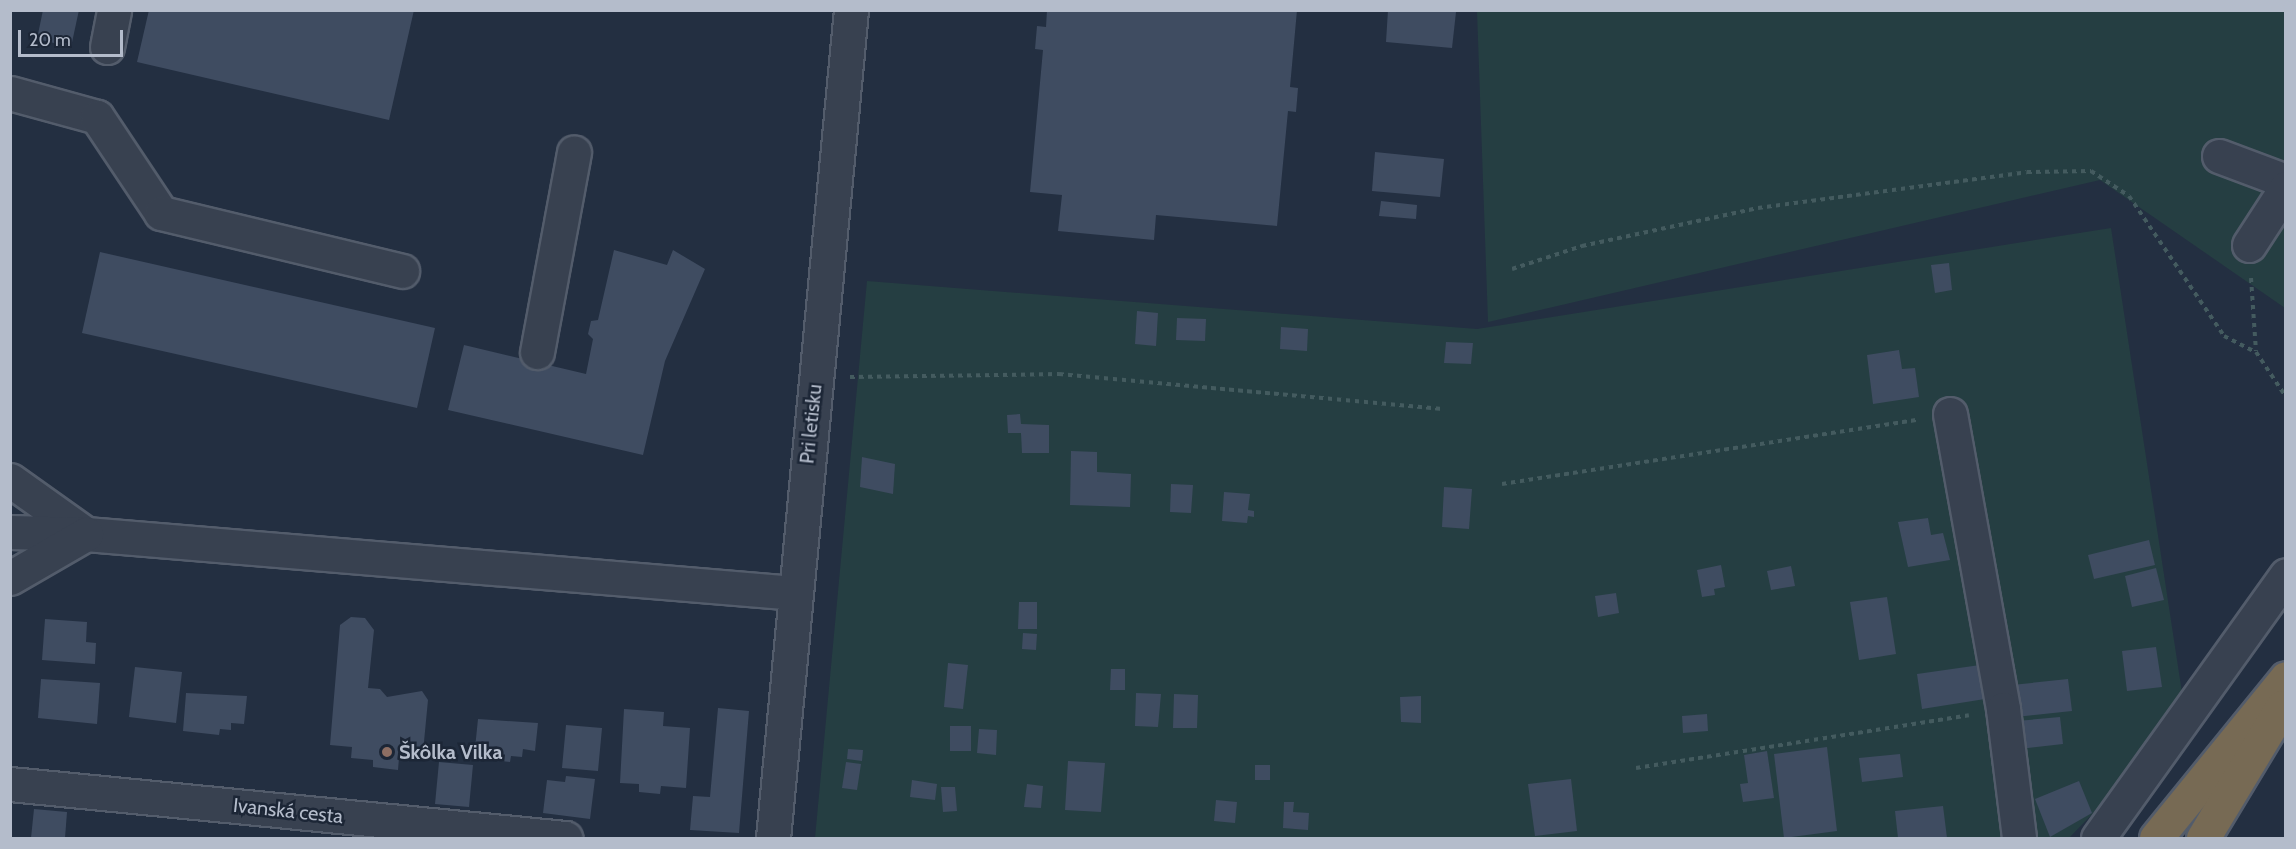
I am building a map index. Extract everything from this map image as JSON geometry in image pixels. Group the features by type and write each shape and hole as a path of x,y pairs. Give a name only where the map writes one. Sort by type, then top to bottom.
{"highway":[{"path":"2157,838 2286,678"},
{"path":"2204,838 2286,701"}],"street":[{"path":"107,46 114,10"},
{"name":"Pri letisku","path":"772,838 851,10"},
{"path":"10,93 98,117 160,213 402,271"},
{"path":"537,352 574,152"},
{"path":"2219,156 2286,181"},
{"path":"2249,245 2286,188"},
{"path":"1950,414 2002,709 2019,838"},
{"path":"10,480 86,534"},
{"path":"10,532 86,534 794,593"},
{"path":"10,578 86,534"},
{"path":"2098,838 2286,575"},
{"name":"Ivanská cesta","path":"10,784 565,838"}],"path":[{"path":"1512,269 1582,246 1758,208 2027,172 2091,171 2129,196 2224,336 2256,352 2286,397"},
{"path":"2249,245 2256,352"},
{"path":"815,378 1059,374 1442,409"},
{"path":"1502,484 1950,414"},
{"path":"1636,768 2002,709"}],"green space":[{"path":"1477,11 2285,11 2285,308 2100,180 1488,322"},
{"path":"2111,228 2183,699 2101,805 2069,838 815,838 867,281 1477,329"}],"building":[{"path":"43,10 79,10 71,47 37,39"},
{"path":"149,10 414,10 389,120 137,62"},
{"path":"1047,10 1297,10 1290,87 1298,88 1296,112 1288,111 1277,226 1156,215 1154,240 1058,231 1062,195 1030,192 1043,50 1035,49 1037,26 1046,27"},
{"path":"1388,10 1456,12 1452,48 1386,42"},
{"path":"1375,152 1444,159 1440,197 1372,191"},
{"path":"1381,201 1417,205 1416,219 1379,216"},
{"path":"614,250 667,265 673,250 705,269 665,361 643,455 448,410 464,345 586,374 593,339 588,334 591,321 598,320"},
{"path":"100,252 435,328 417,408 82,333"},
{"path":"1949,263 1952,290 1935,293 1931,265"},
{"path":"1137,311 1158,313 1156,346 1135,344"},
{"path":"1177,318 1206,319 1205,341 1176,340"},
{"path":"1281,327 1308,329 1307,351 1280,349"},
{"path":"1446,342 1473,343 1471,364 1444,363"},
{"path":"1899,350 1902,369 1915,368 1919,397 1873,404 1867,355"},
{"path":"1020,414 1021,424 1049,425 1049,453 1022,453 1021,433 1008,433 1007,415"},
{"path":"1071,451 1097,452 1097,472 1131,474 1130,507 1070,505"},
{"path":"862,457 895,464 893,494 860,487"},
{"path":"1171,484 1193,485 1191,513 1170,512"},
{"path":"1444,487 1472,489 1469,529 1442,527"},
{"path":"1224,492 1250,494 1248,510 1254,511 1254,517 1248,516 1247,523 1222,521"},
{"path":"1928,518 1931,535 1943,533 1950,560 1908,567 1898,522"},
{"path":"2149,540 2155,565 2094,579 2088,555"},
{"path":"1721,565 1725,587 1714,589 1715,595 1702,597 1697,570"},
{"path":"1791,566 1795,586 1771,590 1767,571"},
{"path":"2156,568 2164,600 2132,607 2125,576"},
{"path":"1616,593 1619,613 1598,617 1595,596"},
{"path":"1887,597 1896,654 1859,660 1850,602"},
{"path":"1019,602 1037,602 1037,629 1018,629"},
{"path":"351,617 365,618 374,630 368,688 380,689 387,697 422,691 428,700 423,752 420,759 399,758 398,770 373,767 373,760 351,758 352,747 330,745 340,625"},
{"path":"45,619 87,622 86,642 96,643 95,664 42,660"},
{"path":"1023,633 1037,634 1036,650 1022,649"},
{"path":"2156,647 2162,687 2127,691 2122,651"},
{"path":"948,663 968,665 963,709 944,707"},
{"path":"1980,665 1985,699 1922,709 1917,674"},
{"path":"135,667 182,672 176,723 129,717"},
{"path":"1111,669 1125,669 1125,690 1110,690"},
{"path":"41,679 100,683 97,724 38,718"},
{"path":"2068,679 2072,711 2016,717 2012,685"},
{"path":"186,693 247,696 244,724 231,723 231,730 220,729 219,735 183,731"},
{"path":"1136,693 1161,694 1158,727 1135,726"},
{"path":"1174,694 1198,695 1197,728 1173,728"},
{"path":"1421,696 1421,723 1401,722 1400,697"},
{"path":"718,708 749,711 739,833 690,830 693,796 710,797"},
{"path":"624,709 664,712 663,726 690,728 686,788 661,786 660,794 639,792 639,784 620,783"},
{"path":"1707,714 1708,731 1683,733 1682,716"},
{"path":"2060,717 2063,744 2020,749 2017,721"},
{"path":"478,719 538,723 535,751 523,749 522,757 511,756 510,762 474,758"},
{"path":"566,725 602,728 598,771 562,768"},
{"path":"950,726 971,726 971,751 950,751"},
{"path":"979,729 997,730 996,755 977,753"},
{"path":"1827,747 1837,831 1784,838 1774,754"},
{"path":"848,749 863,750 862,761 847,759"},
{"path":"1767,751 1774,798 1743,802 1740,784 1748,783 1744,755"},
{"path":"1900,754 1903,777 1862,782 1859,758"},
{"path":"1068,761 1105,763 1101,812 1065,810"},
{"path":"439,762 473,765 469,807 435,804"},
{"path":"846,762 861,764 857,790 842,788"},
{"path":"1255,765 1270,765 1270,780 1255,780"},
{"path":"566,776 595,779 590,819 543,813 547,780 565,782"},
{"path":"1571,779 1577,831 1535,836 1528,784"},
{"path":"912,780 937,784 935,800 910,797"},
{"path":"2079,781 2092,813 2050,837 2035,799"},
{"path":"1027,784 1043,786 1041,808 1024,807"},
{"path":"941,787 955,787 957,811 943,812"},
{"path":"1216,800 1237,802 1235,823 1214,821"},
{"path":"1284,802 1294,802 1293,812 1309,813 1308,830 1283,828"},
{"path":"1943,806 1947,838 1898,838 1895,811"},
{"path":"34,809 67,812 65,838 31,838"}],"place":[{"name":"Škôlka Vilka","path":"387,752"}]}
